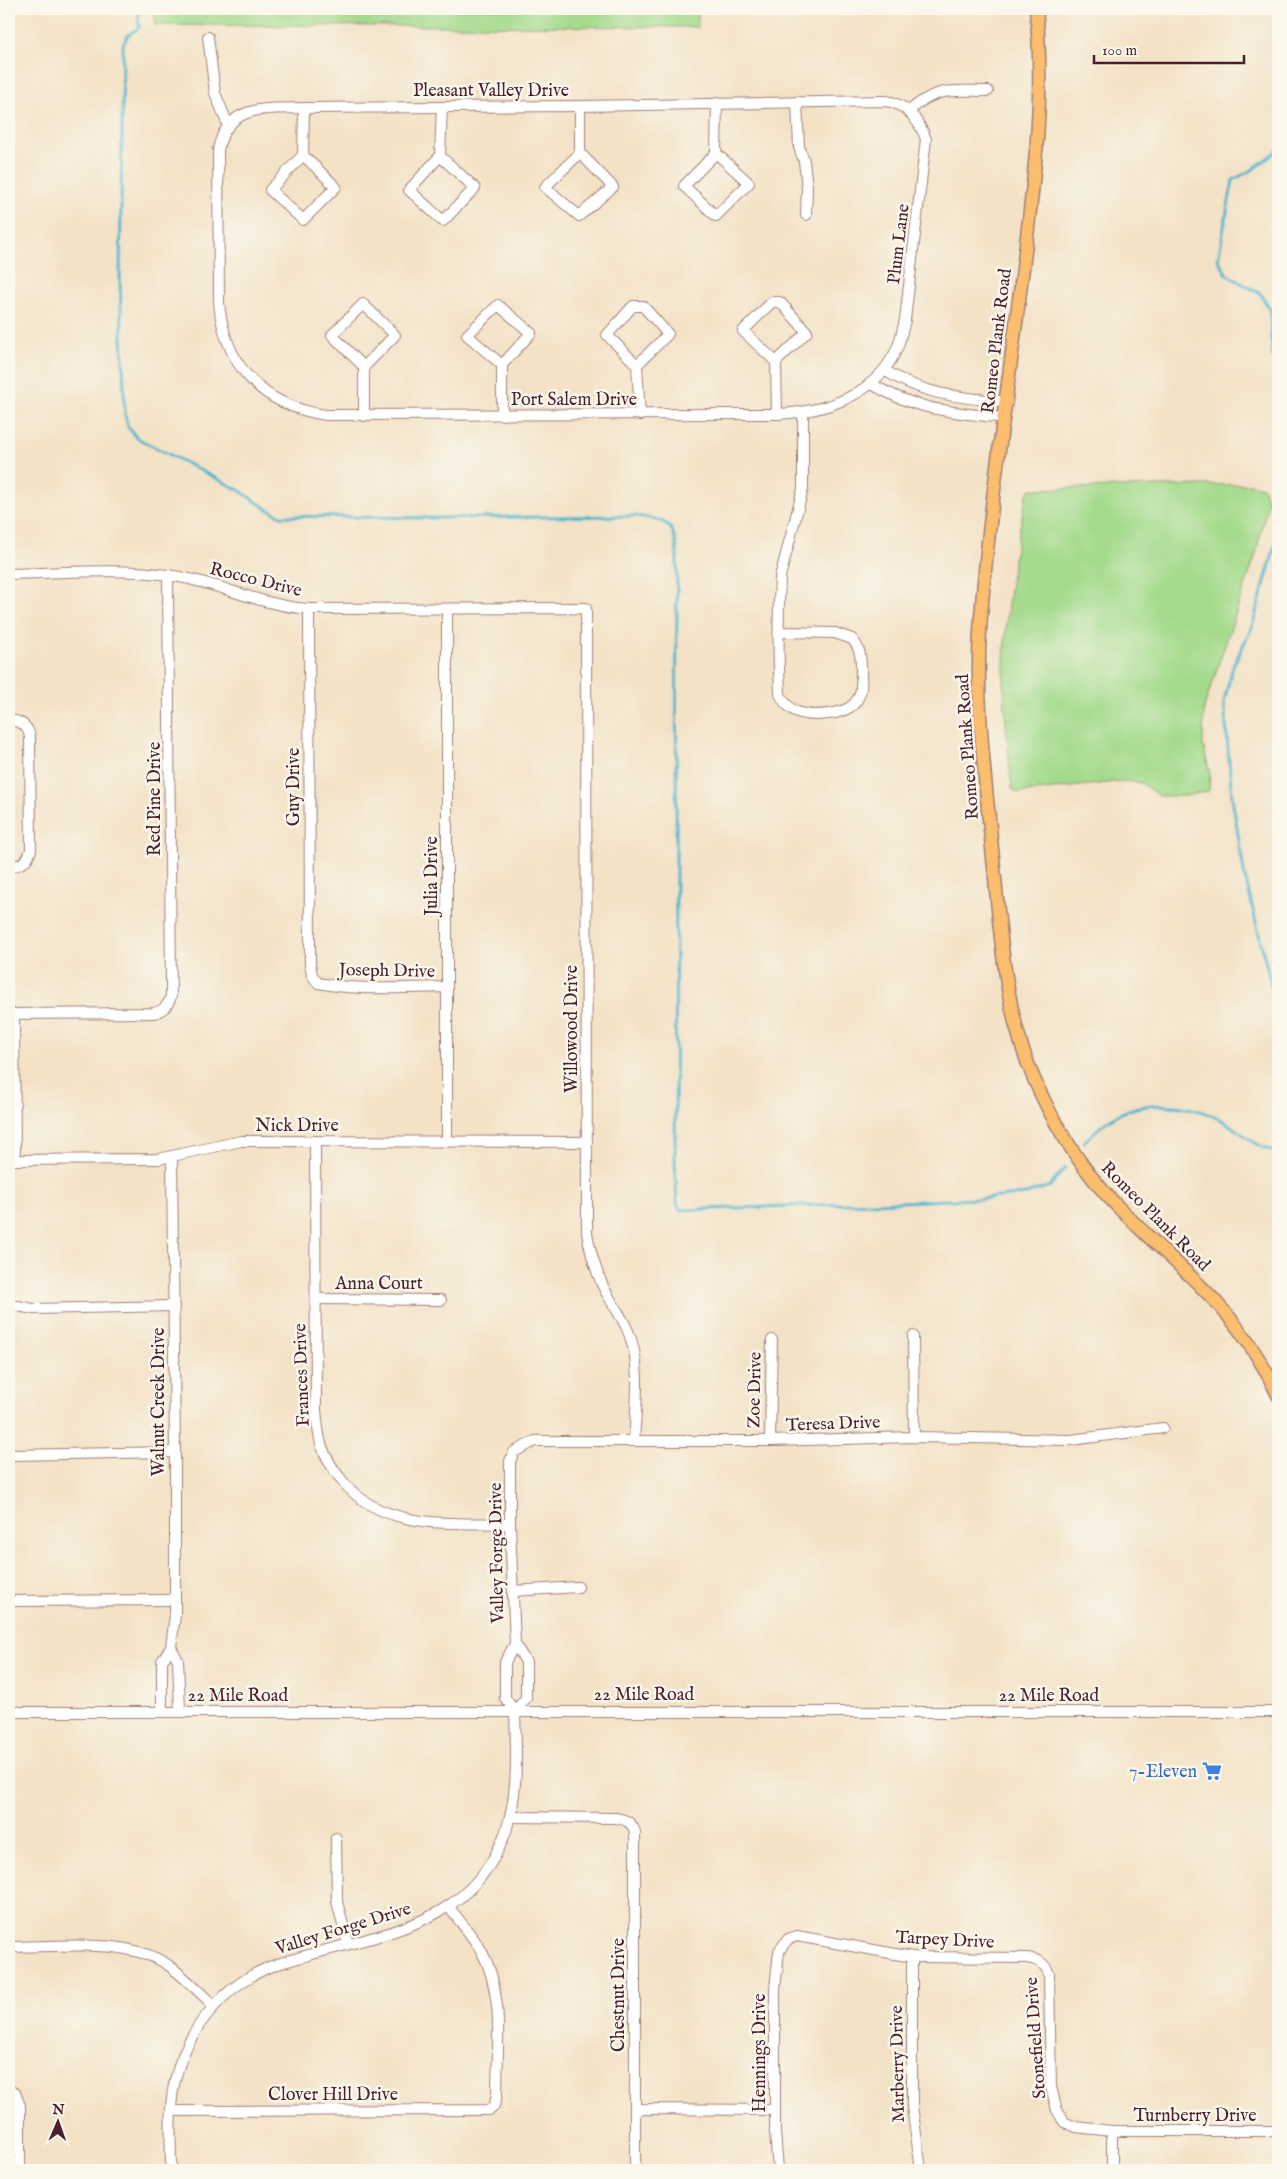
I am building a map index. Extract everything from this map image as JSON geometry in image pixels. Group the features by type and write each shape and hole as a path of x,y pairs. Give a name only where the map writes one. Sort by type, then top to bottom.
{"main road":[{"name":"Romeo Plank Road","path":"1036,9 1040,74 1034,181 982,605 978,682 1001,948 1009,1001 1018,1035 1033,1078 1048,1110 1079,1161 1116,1205 1188,1273 1229,1316 1250,1345 1278,1395"}],"street":[{"path":"208,37 214,93 228,125"},
{"path":"909,111 923,99 939,92 988,92"},
{"name":"Pleasant Valley Drive","path":"228,125 241,114 256,109 886,101 897,104 909,111 916,120"},
{"path":"797,102 799,147 804,161 807,187 806,215"},
{"path":"716,153 749,183 716,216 684,186 716,153 717,103"},
{"path":"580,106 580,153 613,187 579,216 545,187 580,153"},
{"path":"440,156 475,188 443,221 409,190 440,156 442,107"},
{"path":"303,156 336,187 303,220 270,190 303,156 304,108"},
{"name":"Plum Lane","path":"884,370 897,346 905,320 908,300 927,148 926,140 916,120"},
{"name":"Port Salem Drive","path":"228,125 220,140 218,159 221,323 226,341 237,363 259,387 284,404 300,410 326,415 364,416 803,413 843,402 870,383 884,370"},
{"path":"776,362 806,332 780,302 772,302 743,331 776,362 778,414"},
{"path":"364,367 332,335 363,304 395,335 364,367 364,416"},
{"path":"502,365 467,335 498,305 532,333 502,365 502,415"},
{"path":"638,365 668,334 643,306 633,306 607,334 638,365 640,415"},
{"path":"884,370 902,382 924,391 1006,402"},
{"path":"870,383 891,395 924,408 1004,418"},
{"path":"779,632 842,634 852,639 861,655 861,688 858,699 854,704 843,712 833,714 797,712 784,702 780,694 779,632 780,577 803,489 803,413"},
{"name":"Rocco Drive","path":"9,574 137,573 168,575 282,605 308,609 586,608"},
{"name":"Red Pine Drive","path":"12,1014 154,1013 166,1007 171,996 168,575"},
{"name":"Willowood Drive","path":"586,608 587,1233 590,1252 602,1284 628,1332 632,1346 636,1380 634,1441"},
{"name":"Guy Drive","path":"308,609 310,964"},
{"name":"Julia Drive","path":"447,610 447,1142"},
{"path":"9,720 16,721 25,726 30,737 31,850 27,861 9,867"},
{"name":"Joseph Drive","path":"310,964 312,975 318,983 377,988 447,987"},
{"path":"12,1014 12,1160"},
{"name":"Nick Drive","path":"12,1160 158,1158 241,1141 587,1142"},
{"name":"Frances Drive","path":"316,1142 314,1357 317,1418 321,1444 332,1468 343,1482 369,1506 393,1516 416,1521 510,1524"},
{"name":"Walnut Creek Drive","path":"162,1711 162,1661 171,1647 175,1600 172,1156"},
{"name":"Anna Court","path":"316,1299 442,1300"},
{"path":"9,1308 18,1306 33,1309 174,1306"},
{"path":"914,1336 914,1437"},
{"name":"Zoe Drive","path":"770,1441 772,1340"},
{"name":"Teresa Drive","path":"510,1461 514,1452 535,1442 770,1441 914,1437 1071,1440 1163,1428"},
{"path":"9,1455 175,1452"},
{"name":"Valley Forge Drive","path":"510,1461 510,1524 515,1644 526,1662 526,1698 515,1711"},
{"path":"513,1591 578,1587"},
{"path":"9,1601 175,1600"},
{"name":"Valley Forge Drive","path":"171,2170 171,2111 173,2090 180,2061 194,2032 214,2006 238,1985 266,1968 419,1923 449,1906 478,1879 490,1863 502,1840 510,1816 516,1766 515,1711 504,1698 505,1662 515,1644"},
{"name":"Walnut Creek Drive","path":"171,1647 178,1660 180,1711"},
{"name":"22 Mile Road","path":"9,1712 1278,1712"},
{"name":"Chestnut Drive","path":"510,1816 615,1818 629,1822 635,1832 635,2170"},
{"path":"336,1838 337,1902 348,1944"},
{"name":"Clover Hill Drive","path":"171,2111 484,2111 494,2106 497,2095 497,2012 493,1980 481,1951 449,1906"},
{"name":"Tarpey Drive","path":"788,1939 796,1936 807,1937 912,1957 1027,1958 1041,1962"},
{"name":"Hennings Drive","path":"778,2170 775,2110 776,1982 780,1951 788,1939"},
{"path":"9,1947 111,1946 140,1952 167,1965 214,2006"},
{"name":"Marberry Drive","path":"912,1957 912,2106 921,2170"},
{"name":"Stonefield Drive","path":"1041,1962 1046,1966 1049,1974 1049,2072 1056,2110 1064,2122 1069,2125 1112,2131"},
{"path":"12,2091 20,2106 20,2170"},
{"path":"635,2109 775,2110"},
{"path":"1112,2131 1112,2170"},
{"name":"Turnberry Drive","path":"1112,2131 1278,2131"}],"green space":[{"path":"155,9 698,9 698,27 155,25"},
{"path":"1250,484 1263,487 1268,502 1255,557 1204,707 1203,744 1210,774 1209,791 1185,796 1159,796 1141,783 1124,781 1018,793 1012,789 1004,694 1005,642 1011,578 1027,494 1031,489"}],"waterway":[{"path":"138,9 139,28 128,35 123,44 120,283 125,416 128,427 137,438 239,490 281,516 431,518 635,516 661,521 671,529 674,535 677,554 675,1161 677,1204 680,1210 980,1199 1026,1194 1050,1186 1065,1168"},
{"path":"1278,150 1252,170 1233,180 1218,259 1227,275 1261,294 1270,310 1272,355 1278,362"},
{"path":"1278,536 1252,627 1233,666 1224,701 1232,797 1244,872 1278,1014"},
{"path":"1084,1142 1108,1120 1117,1115 1129,1110 1158,1105 1188,1108 1216,1117 1264,1148 1278,1152"}],"place":[{"name":"7-Eleven","path":"1212,1771"}]}
